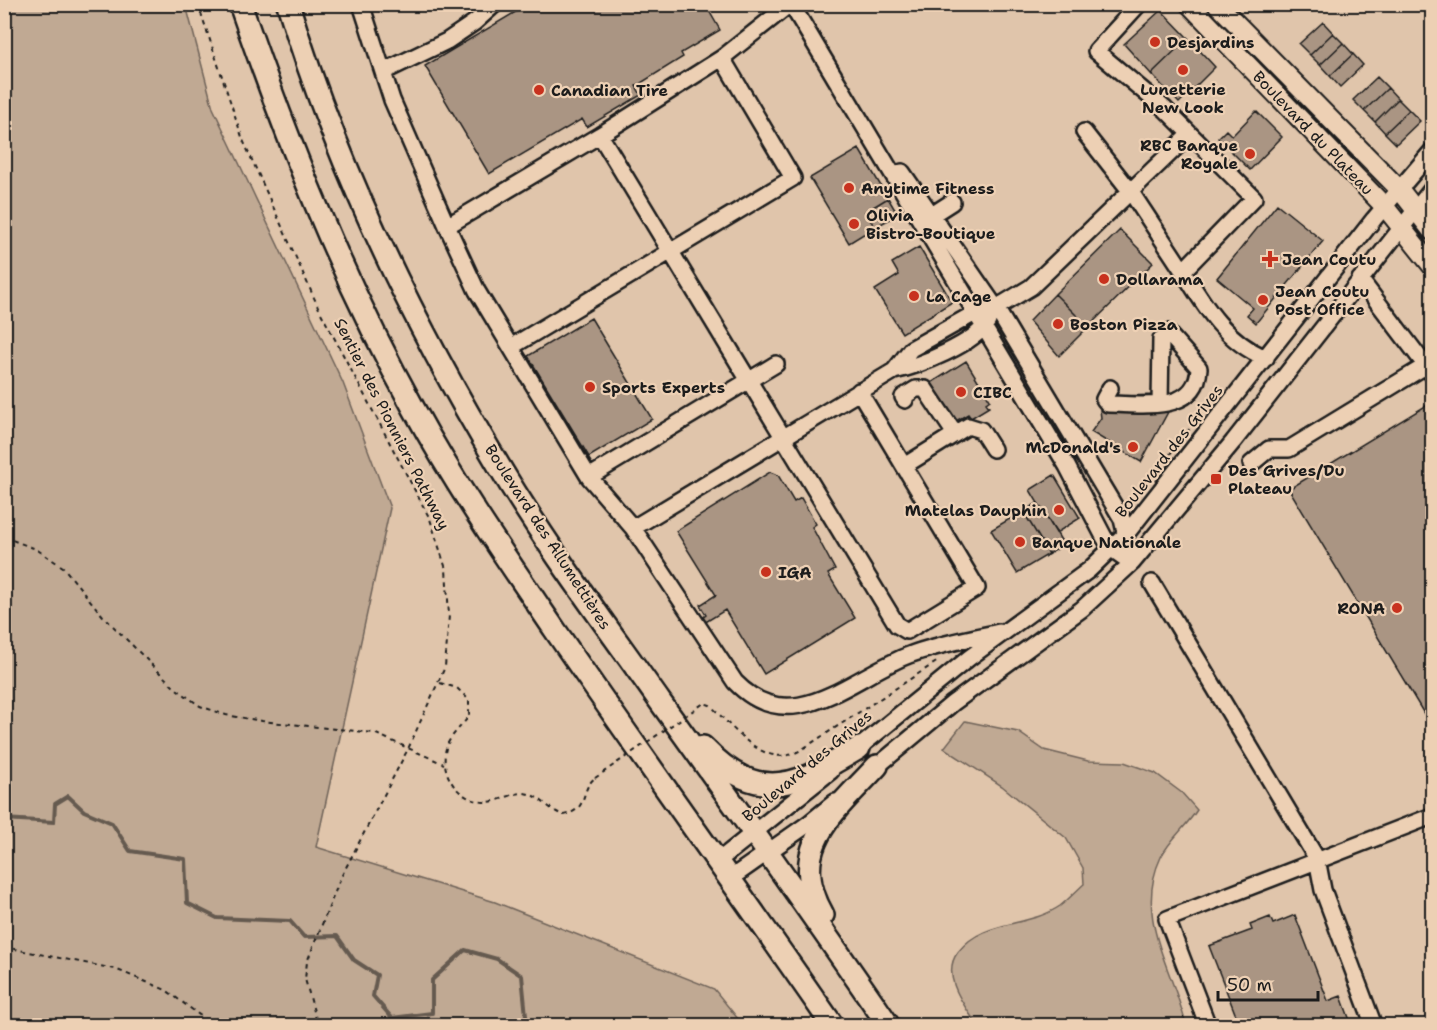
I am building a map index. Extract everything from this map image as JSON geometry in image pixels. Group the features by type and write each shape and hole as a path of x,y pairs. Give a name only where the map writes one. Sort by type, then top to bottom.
{"highway":[{"path":"240,4 286,134 315,204 378,342 414,410 488,531 608,708 731,878 833,1026"},
{"name":"Boulevard des Allumettières","path":"288,4 322,103 378,237 432,346 499,466 544,537 889,1026"},
{"path":"663,705 723,765 752,780 781,785 792,783 810,777 859,748"},
{"path":"870,999 813,898 808,867 810,853 821,828 877,766"}],"main road":[{"name":"Boulevard du Plateau","path":"1189,4 1385,207 1432,266"},
{"name":"Boulevard du Plateau","path":"1217,4 1400,190 1432,231"}],"street":[{"path":"361,4 392,100 477,291 589,477 633,528 735,682 751,696 779,708 814,702 909,655 1005,631"},
{"path":"383,72 447,41 475,22 495,4"},
{"path":"447,226 600,135 722,58 791,4 868,133 897,165 927,218 975,313 1067,466 1112,549 1132,563"},
{"path":"1138,4 1096,51 1190,134 1254,198 1184,271"},
{"path":"511,347 793,178 722,58"},
{"path":"1084,132 1131,192 1218,323 1248,351 1266,358"},
{"path":"894,371 911,349 975,313 996,308 1048,273 1190,134"},
{"path":"600,135 747,382 897,626 907,631 977,588 859,391"},
{"name":"Boulevard des Grives","path":"718,861 753,835 930,688 1068,586 1112,549 1432,151"},
{"path":"731,878 808,824 953,703 1082,609 1132,563 1233,442 1432,189"},
{"path":"927,218 952,201"},
{"path":"927,218 996,308 1122,519 1132,563"},
{"path":"1251,464 1269,449 1289,449 1430,370 1360,279"},
{"path":"633,528 894,371 924,362 984,328 996,308"},
{"path":"1110,388 1104,399 1108,404 1160,404 1176,402 1188,394 1199,381 1199,368 1188,355 1164,335 1160,404"},
{"path":"589,477 776,364"},
{"path":"905,400 903,397 916,389 925,389 956,434"},
{"path":"904,466 968,426 978,427 993,448"},
{"path":"1152,583 1317,860 1323,890 1374,1026"},
{"path":"1208,1026 1167,919 1432,816"}],"path":[{"name":"Sentier des Pionniers Pathway","path":"198,4 243,140 320,311 430,519 446,569 449,615 445,667 408,749 341,877 310,951 305,979 318,1026"},
{"path":"4,537 36,549 63,567 111,624 174,687 200,706 226,715 262,721 374,733 444,764"},
{"path":"439,683 457,688 469,700 471,709 469,716 447,747 444,764 449,780 469,797 482,802 492,802 524,793 539,798 564,815 577,810 582,804 589,783 704,703 710,705 752,746 766,754 792,755 804,748"},
{"path":"4,947 115,969 166,990 213,1025"}],"shaded area":[{"path":"5,4 186,5 213,108 343,383 390,508 316,847 495,902 714,989 743,1025 5,1025"},
{"path":"965,721 1018,732 1044,750 1088,761 1124,762 1155,773 1182,793 1197,810 1161,857 1154,879 1151,900 1158,942 1186,1025 977,1025 956,990 953,980 953,961 958,952 968,941 980,934 1034,918 1060,906 1084,884 1083,868 1066,838 1002,786 944,748"}],"building":[{"name":"Canadian Tire","path":"529,4 705,4 720,30 681,53 683,57 636,86 641,95 587,127 582,119 489,174 425,66"},
{"name":"Desjardins","path":"1161,10 1188,38 1151,74 1124,44"},
{"path":"1323,22 1333,33 1310,55 1299,44"},
{"path":"1333,33 1343,43 1320,65 1310,55"},
{"name":"Lunetterie New Look","path":"1188,38 1215,67 1179,103 1151,74"},
{"path":"1343,43 1353,54 1330,76 1320,65"},
{"path":"1353,54 1363,65 1340,87 1330,76"},
{"path":"1377,77 1388,88 1364,111 1353,100"},
{"path":"1388,88 1398,99 1375,122 1364,111"},
{"path":"1398,99 1409,110 1385,133 1375,122"},
{"path":"1409,110 1420,121 1396,144 1385,133"},
{"name":"RBC Banque Royale","path":"1256,111 1282,137 1250,170 1218,138 1226,130 1232,136"},
{"name":"Anytime Fitness","path":"859,149 888,198 865,212 875,227 849,243 810,178"},
{"path":"888,198 898,215 875,227 865,212"},
{"name":"Jean Coutu","path":"1277,204 1323,241 1256,323 1247,315 1253,308 1217,278"},
{"name":"Dollarama","path":"1120,230 1153,263 1088,327 1055,294"},
{"name":"La Cage","path":"919,247 952,302 902,333 875,290 899,275 892,263"},
{"name":"Boston Pizza","path":"1055,294 1088,327 1059,356 1029,321"},
{"name":"Sports Experts","path":"591,318 652,419 589,457 528,356"},
{"name":"CIBC","path":"966,361 990,400 986,403 989,407 971,418 968,414 956,421 931,383"},
{"name":"RONA","path":"1432,402 1432,727 1289,489"},
{"name":"McDonald's","path":"1100,410 1168,412 1141,462 1091,432 1101,418"},
{"name":"IGA","path":"770,472 778,475 794,502 801,498 816,524 812,527 835,570 828,574 855,618 764,674 725,610 704,623 701,619 706,615 700,605 716,595 676,531"},
{"name":"Matelas Dauphin","path":"1054,475 1080,518 1056,533 1030,490"},
{"path":"1038,503 1064,545 1049,554 1023,511"},
{"name":"Banque Nationale","path":"1023,511 1049,554 1017,573 991,530"},
{"path":"1295,915 1328,1001 1341,996 1352,1026 1240,1026 1209,946 1252,930 1250,925 1270,917 1273,924"}],"waterway":[{"path":"4,760 4,768"},
{"path":"4,819 54,822 55,804 68,796 84,811 112,823 130,851 185,859 187,903 217,918 290,921 304,937 337,936 354,960 377,975 373,996 392,1018 432,1013 432,980 465,950 497,959 522,976 527,1026"}],"place":[{"name":"Desjardins","path":"1155,42"},
{"name":"Lunetterie New Look","path":"1183,70"},
{"name":"Canadian Tire","path":"539,90"},
{"name":"RBC Banque Royale","path":"1250,154"},
{"name":"Anytime Fitness","path":"849,188"},
{"name":"Olivia Bistro-Boutique","path":"854,224"},
{"name":"Jean Coutu","path":"1270,259"},
{"name":"Dollarama","path":"1104,279"},
{"name":"La Cage","path":"914,296"},
{"name":"Jean Coutu Post Office","path":"1263,300"},
{"name":"Boston Pizza","path":"1058,324"},
{"name":"Sports Experts","path":"590,387"},
{"name":"CIBC","path":"961,392"},
{"name":"McDonald's","path":"1133,447"},
{"name":"Des Grives/Du Plateau","path":"1216,479"},
{"name":"Matelas Dauphin","path":"1059,510"},
{"name":"Banque Nationale","path":"1020,542"},
{"name":"IGA","path":"766,572"},
{"name":"RONA","path":"1397,608"}]}
